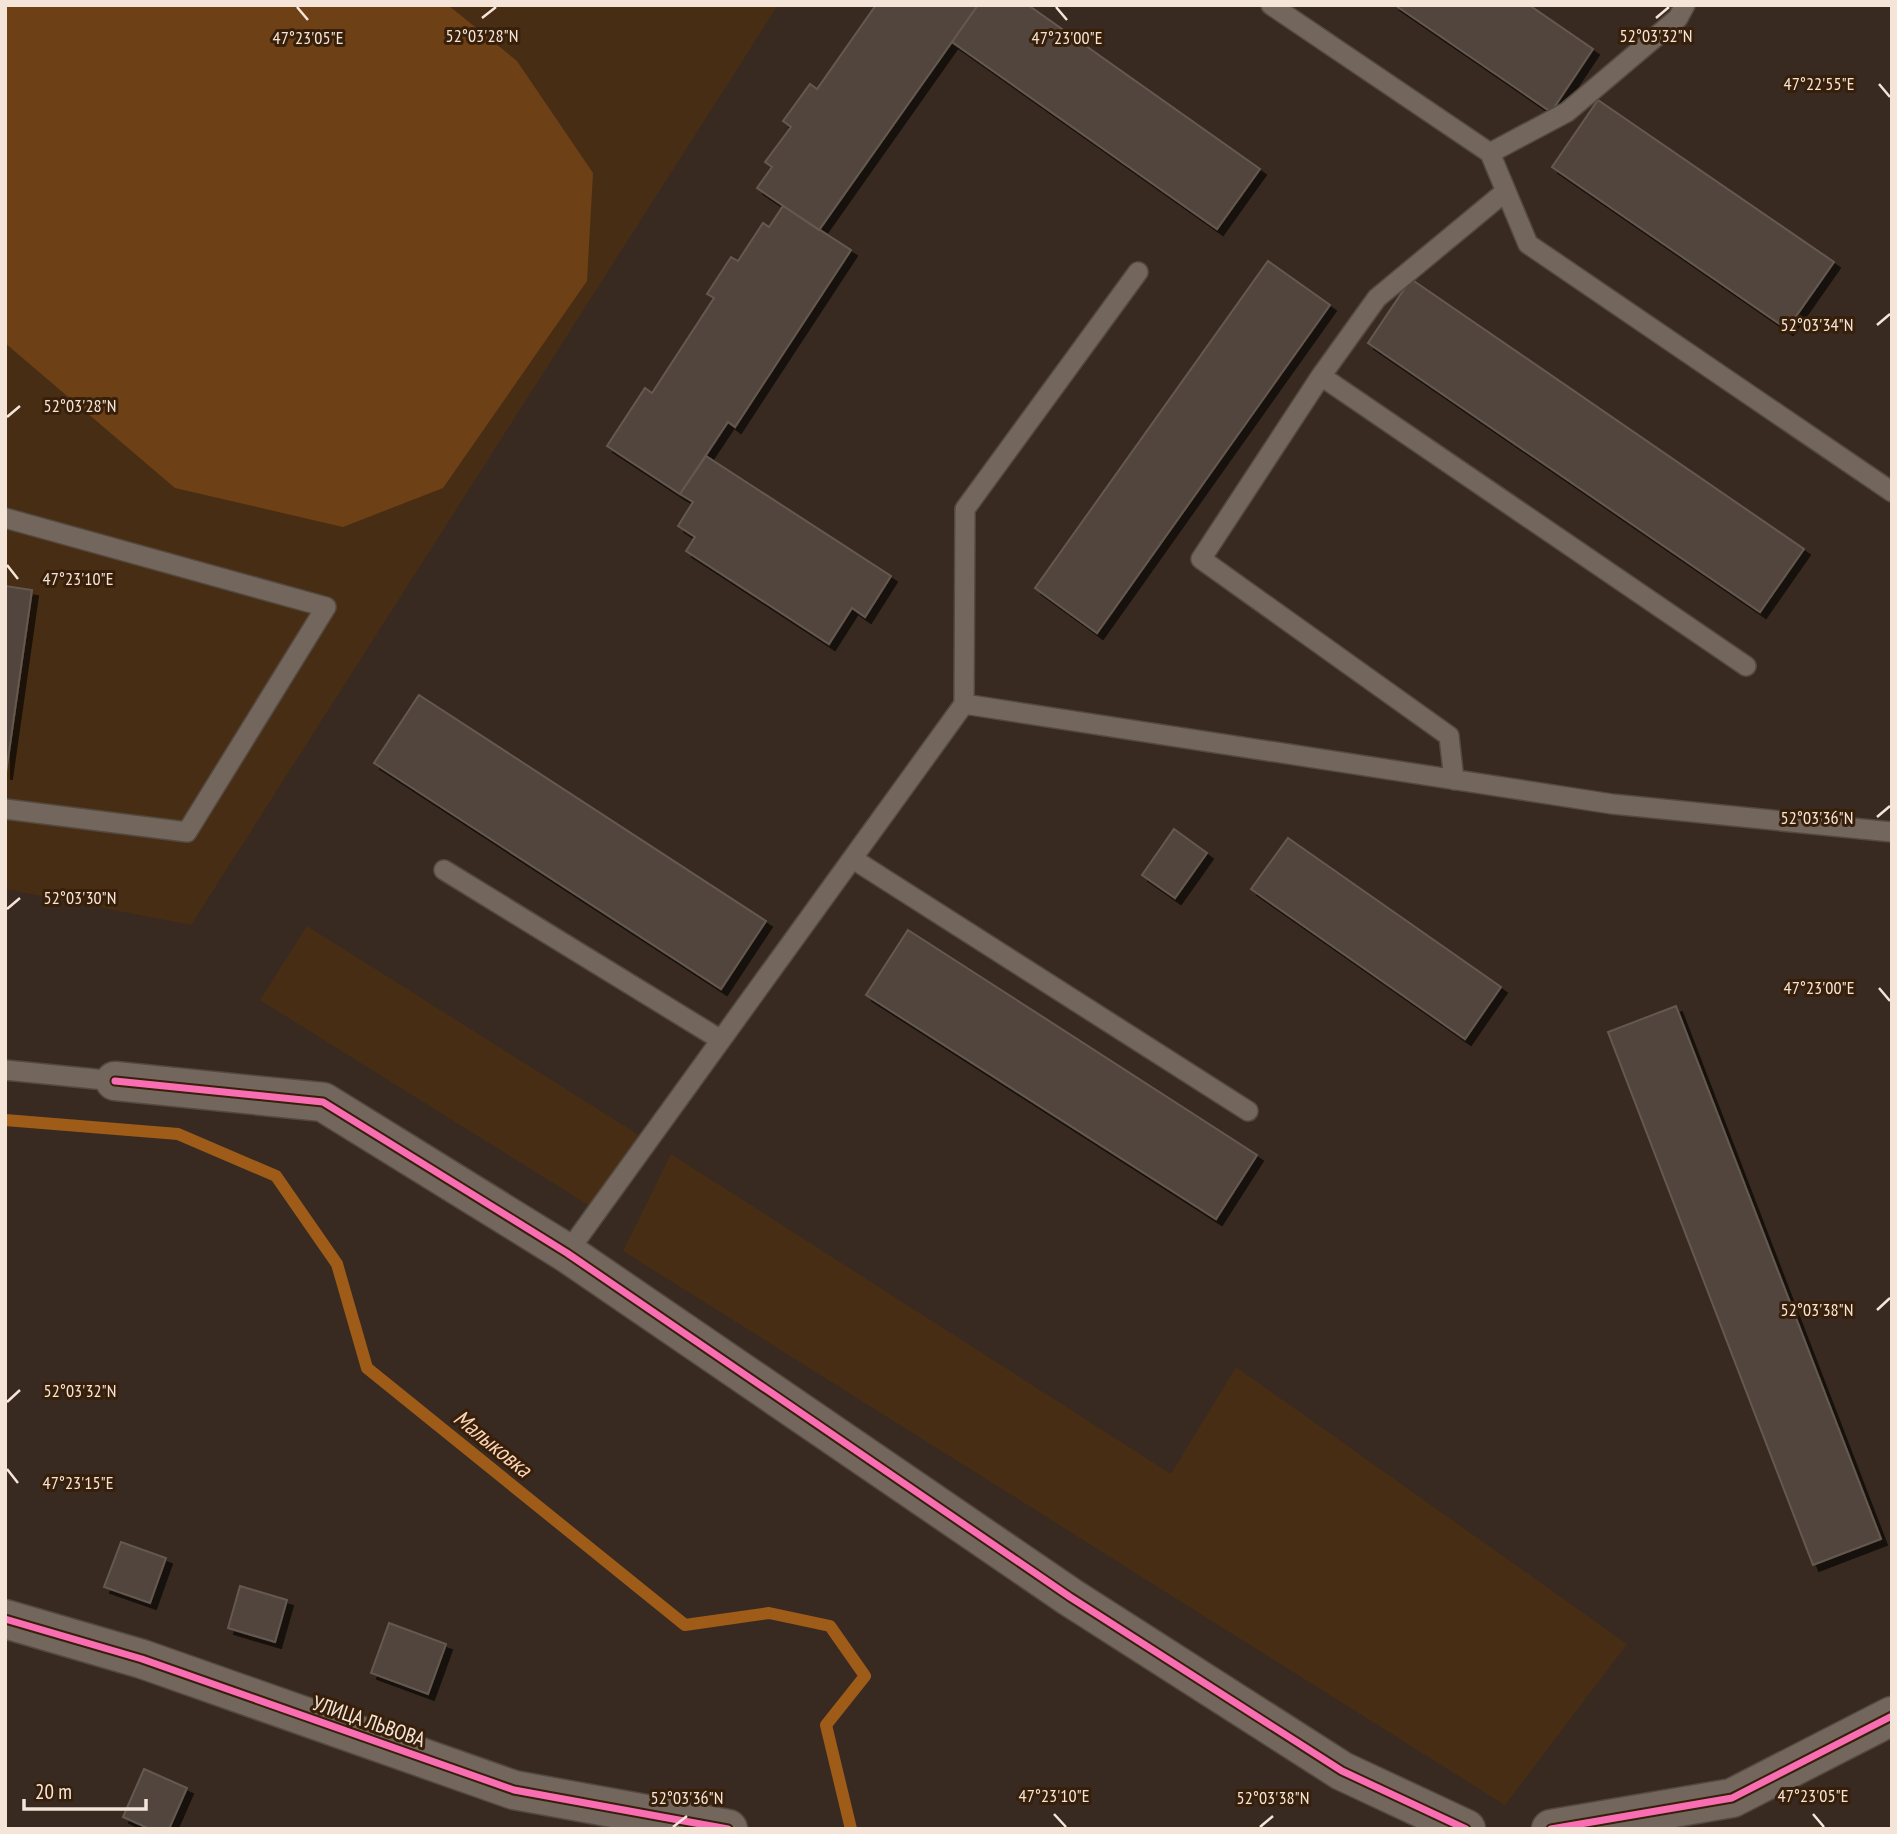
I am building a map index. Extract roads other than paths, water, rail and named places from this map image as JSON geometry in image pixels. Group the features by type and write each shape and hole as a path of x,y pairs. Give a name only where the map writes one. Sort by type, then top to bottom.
{"street":[{"path":"115,1081 323,1102 567,1253 1082,1604 1342,1771 1466,1829"},
{"name":"УЛИЦА ЛЬВОВА","path":"5,1619 142,1659 514,1790 728,1829"},
{"path":"1551,1829 1731,1798 1892,1716"}],"lane":[{"path":"1271,5 1490,153 1528,244 1892,492"},
{"path":"1490,153 1567,112 1678,18 1685,5"},
{"path":"1454,779 1449,736 1200,559 1321,376 1377,298 1506,191"},
{"path":"567,1253 964,704 965,509 1138,272"},
{"path":"1321,376 1746,666"},
{"path":"5,518 326,607 187,832 5,808"},
{"path":"964,704 1612,804 1892,832"},
{"path":"853,859 1248,1111"},
{"path":"444,870 721,1040"},
{"path":"5,1070 115,1081"}],"waterway":[{"name":"Малыковка","path":"5,1120 178,1134 276,1176 337,1264 367,1368 685,1625 769,1613 830,1626 865,1676 826,1725 851,1829"}]}
